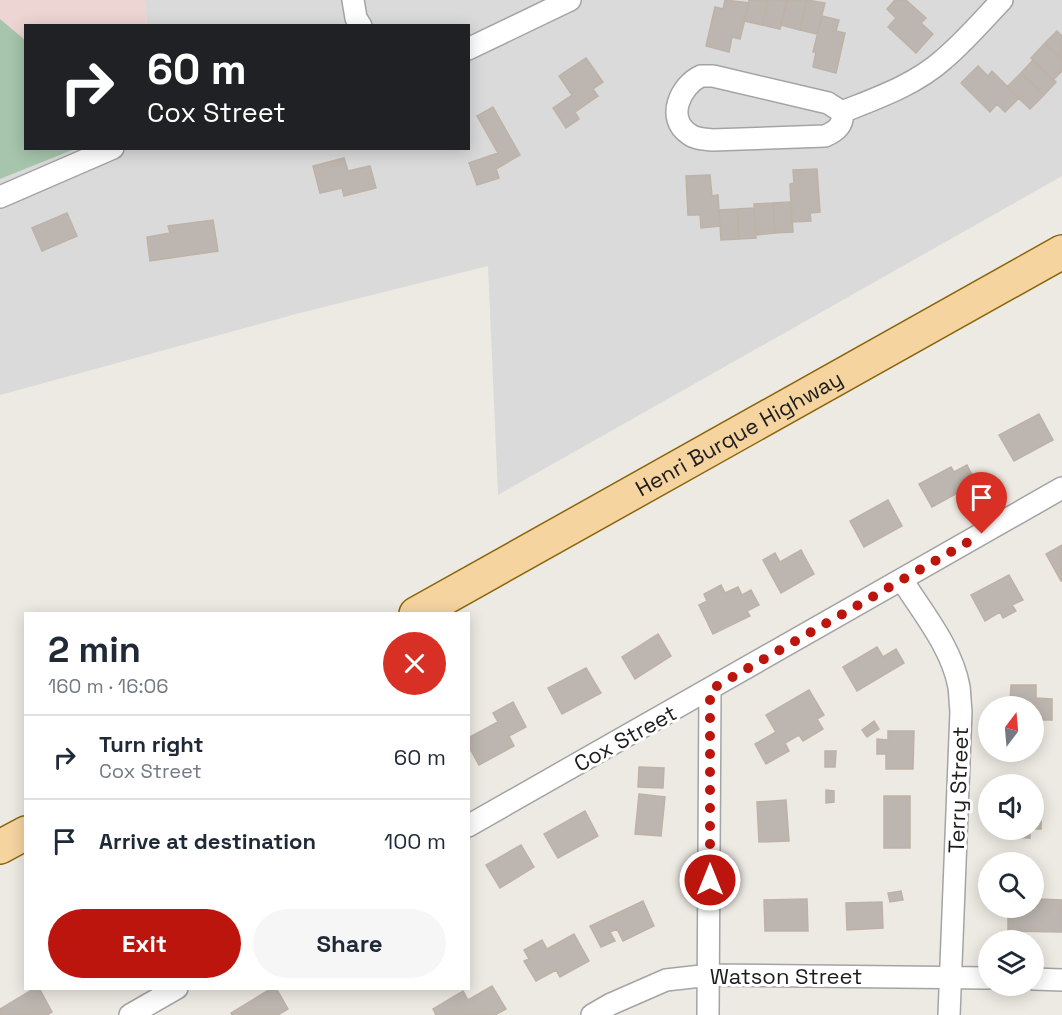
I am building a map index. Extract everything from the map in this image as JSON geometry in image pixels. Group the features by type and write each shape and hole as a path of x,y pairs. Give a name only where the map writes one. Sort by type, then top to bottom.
{"main road":[{"name":"Henri Burque Highway","path":"420,612 1062,252"},
{"path":"0,847 24,834"}],"street":[{"path":"470,47 570,0"},
{"path":"842,112 887,94 927,72 944,59 1002,0"},
{"path":"701,76 713,76 828,103 842,112 843,119 840,125 835,132 825,136 712,140 689,135 679,120 677,109 679,98 691,81 701,76"},
{"path":"0,197 108,150"},
{"name":"Cox Street","path":"470,824 710,690 1062,488"},
{"name":"Terry Street","path":"902,579 940,639 952,664 959,687 961,711 949,1015"},
{"path":"708,1015 710,690"},
{"name":"Watson Street","path":"592,1015 666,980 710,975 978,978"},
{"path":"1044,979 1062,980"},
{"path":"130,1015 174,990"}],"shaded area":[{"path":"0,0 145,0 147,24 24,24 24,39 0,19"},
{"path":"145,0 1062,0 1062,176 498,495 488,266 296,314 0,395 0,179 72,150 470,150 470,24 147,24"}],"green space":[{"path":"0,19 24,39 24,150 72,150 0,179"}],"building":[{"path":"725,0 749,3 740,39 732,37 729,52 706,46 715,7 723,9"},
{"path":"749,0 768,0 762,25 744,21"},
{"path":"768,0 787,0 780,29 762,25"},
{"path":"787,0 807,0 800,30 781,25"},
{"path":"807,0 825,3 817,34 800,30"},
{"path":"895,0 906,0 926,18 921,23 933,34 916,53 888,27 896,18 887,9"},
{"path":"822,16 839,20 836,31 845,33 836,73 813,67 816,52 813,52"},
{"path":"1057,31 1062,36 1062,60 1045,43"},
{"path":"1045,43 1062,60 1062,71 1053,80 1031,58"},
{"path":"586,58 603,82 593,89 598,96 575,112 579,119 566,128 553,108 572,95 559,76"},
{"path":"1033,60 1056,82 1044,95 1021,73"},
{"path":"978,66 988,76 992,71 1019,98 1005,112 997,104 990,112 961,83"},
{"path":"1021,73 1044,95 1030,109 1007,87"},
{"path":"493,107 520,155 496,169 499,178 477,185 469,163 498,153 477,116"},
{"path":"344,158 348,171 370,166 376,188 344,196 342,188 320,193 313,166"},
{"path":"817,169 820,212 810,213 811,221 792,222 790,184 794,183 793,170"},
{"path":"710,175 712,196 718,195 720,226 701,228 700,215 688,215 686,176"},
{"path":"791,202 793,232 775,233 773,203"},
{"path":"773,203 775,233 756,235 754,204"},
{"path":"754,208 756,238 739,239 737,209"},
{"path":"737,209 739,239 721,240 719,210"},
{"path":"67,213 77,236 42,251 32,228"},
{"path":"213,220 218,251 150,261 147,237 170,233 168,226"},
{"path":"1039,414 1053,440 1014,461 999,435"},
{"path":"967,465 974,479 961,486 963,490 932,507 919,484 951,467 954,472"},
{"path":"888,500 902,526 864,547 850,521"},
{"path":"1062,545 1062,581 1061,581 1046,554"},
{"path":"801,550 814,574 781,593 763,560 775,553 780,562"},
{"path":"1009,575 1023,600 1012,605 1016,611 1003,618 1000,612 985,621 971,595"},
{"path":"721,585 725,593 738,587 742,595 751,590 759,605 747,611 750,616 713,634 699,605 707,601 704,594"},
{"path":"658,634 671,656 635,679 622,657"},
{"path":"877,647 883,657 896,649 904,663 857,691 843,667"},
{"path":"586,668 601,693 562,714 548,688"},
{"path":"1011,685 1036,685 1036,696 1010,696"},
{"path":"809,690 824,715 817,719 823,729 803,741 799,735 785,743 789,751 766,764 755,744 776,732 766,715"},
{"path":"1044,698 1052,699 1052,720 1044,720"},
{"path":"513,702 526,727 509,736 514,746 479,765 470,749 470,737 498,722 493,713"},
{"path":"874,721 879,729 867,737 862,730"},
{"path":"888,731 914,731 913,769 886,769 886,754 877,754 877,739 888,740"},
{"path":"825,751 836,751 835,767 825,767"},
{"path":"639,767 664,768 663,788 638,787"},
{"path":"826,790 834,791 834,802 826,803"},
{"path":"639,794 665,797 661,836 635,834"},
{"path":"884,796 910,796 910,848 884,848"},
{"path":"786,800 789,841 759,842 757,802"},
{"path":"585,811 598,836 558,858 544,834"},
{"path":"521,845 534,867 500,888 486,865"},
{"path":"901,891 903,900 890,902 888,893"},
{"path":"807,899 808,931 765,931 764,900"},
{"path":"1044,899 1062,900 1062,932 1008,930 1008,918 1044,918"},
{"path":"643,901 654,926 623,941 617,929 610,932 615,941 601,947 590,926"},
{"path":"882,902 883,928 847,930 846,903"},
{"path":"574,934 589,961 560,977 556,970 536,981 524,961 529,959 524,950 542,940 547,949"},
{"path":"492,986 506,1009 495,1015 436,1015 433,1009 463,991 468,1000"},
{"path":"32,990 40,990 52,1012 47,1015 0,1015 0,1009"},
{"path":"269,990 277,990 288,1009 278,1015 232,1015 231,1013"}],"route":[{"path":"710,880 710,690 982,534"}]}
